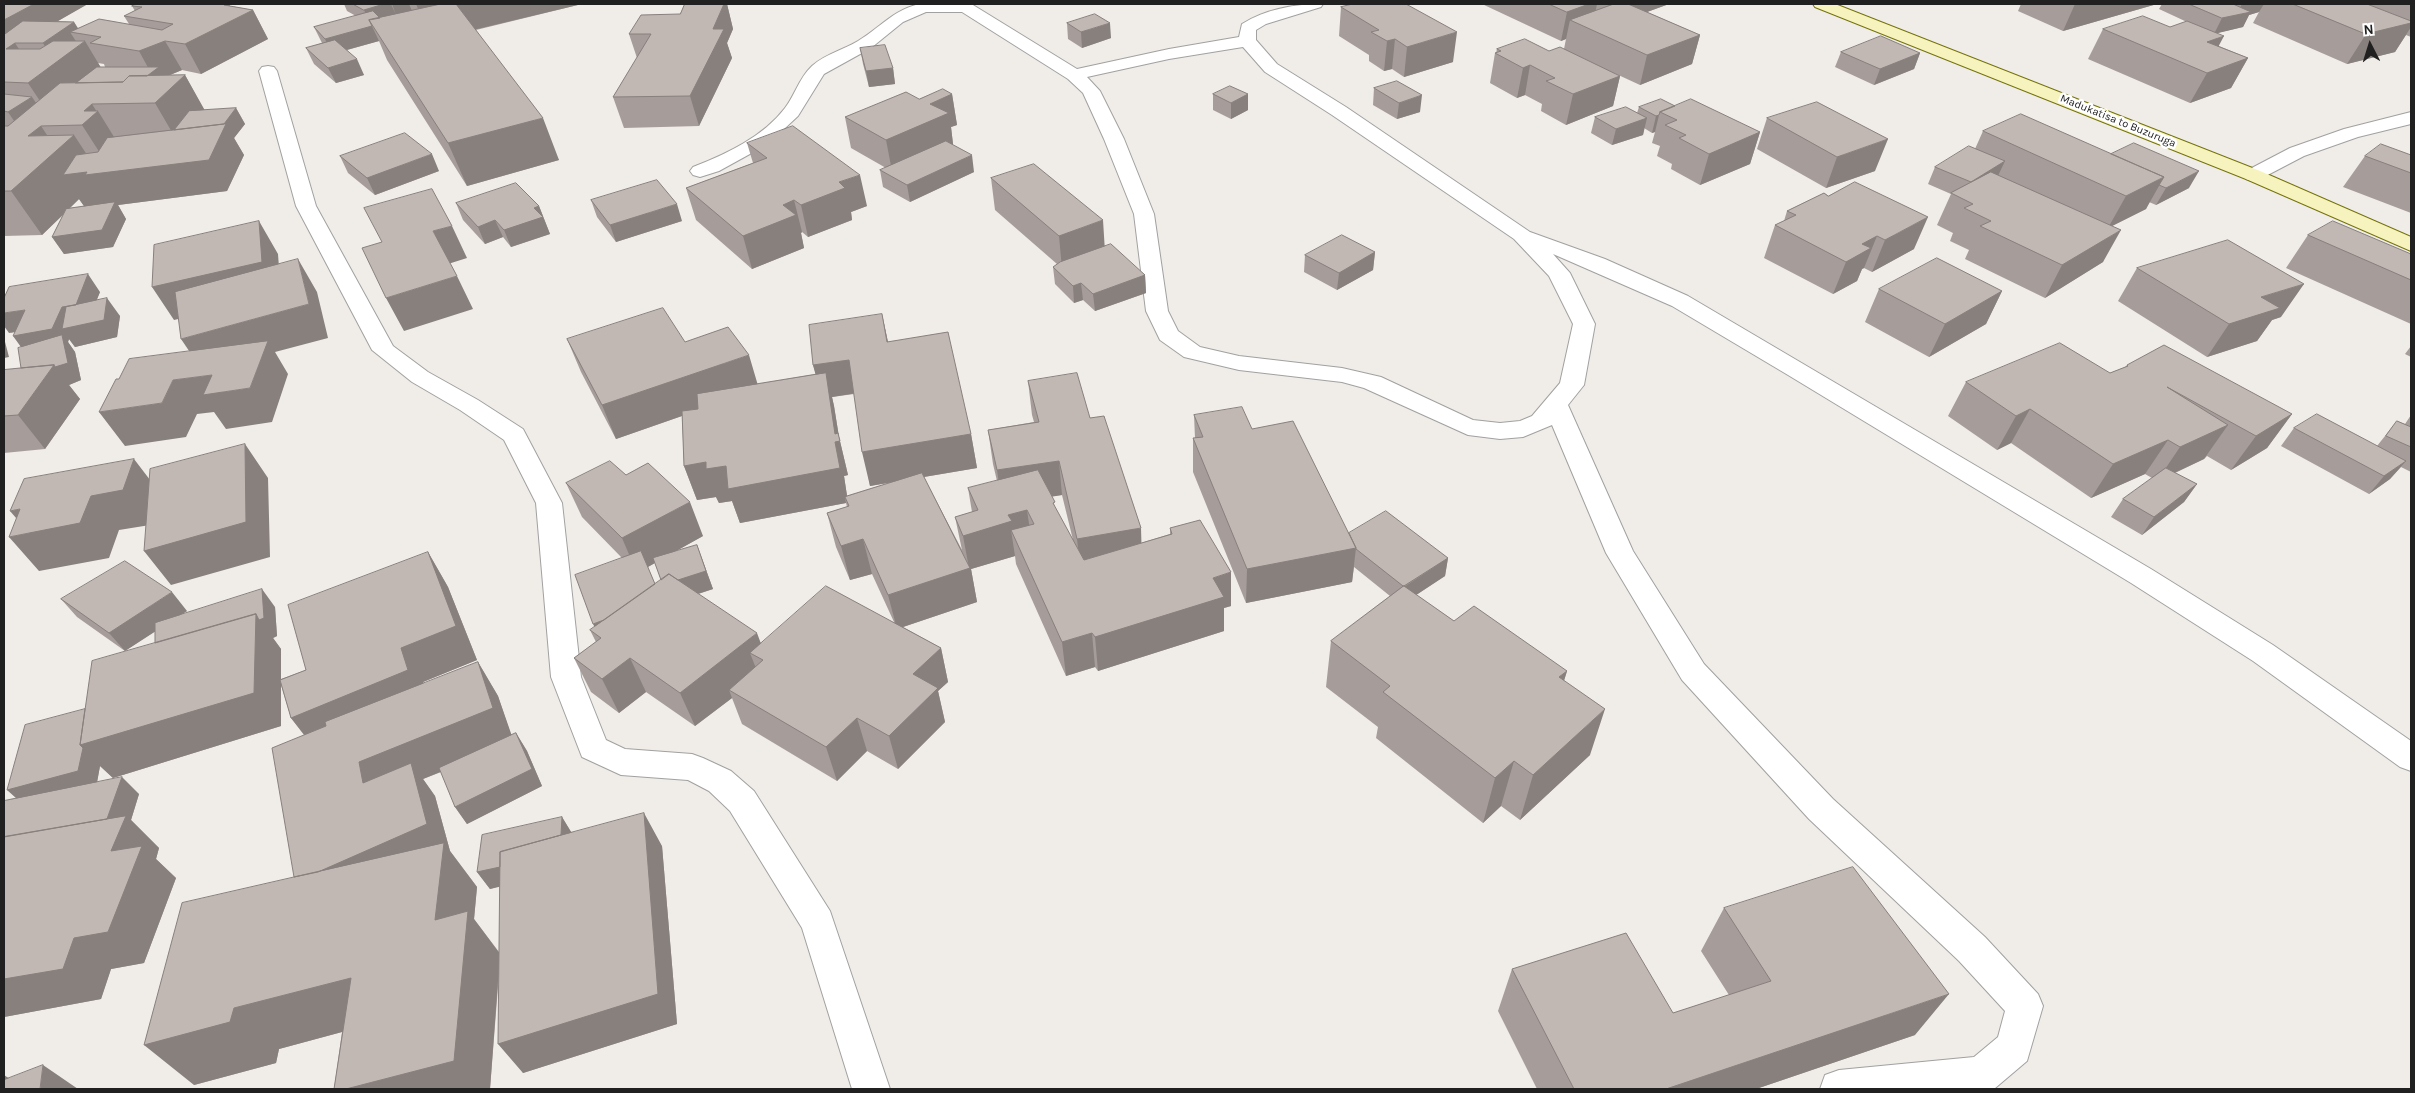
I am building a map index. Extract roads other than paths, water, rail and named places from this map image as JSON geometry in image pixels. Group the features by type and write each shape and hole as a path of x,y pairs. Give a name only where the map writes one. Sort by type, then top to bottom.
{"main road":[{"name":"Madukatisa to Buzuruga","path":"1821,4 2253,174 2411,245"}],"street":[{"path":"700,171 742,153 766,135 790,113 817,71 833,60 864,45 903,14 923,7 947,4 967,8 1074,75 1090,91 1103,114 1144,214 1156,311 1168,335 1192,352 1239,363 1342,375 1372,382 1468,427 1492,430 1523,429 1541,422 1572,385 1584,324 1559,273 1521,235 1339,111 1271,68 1247,41 1248,28 1260,20 1315,4"},
{"path":"1074,75 1169,54 1247,41"},
{"path":"268,72 306,206 384,350 420,377 469,405 514,435 549,503 566,677 593,748 621,762 692,767 720,781 742,801 818,922 871,1089"},
{"path":"2253,174 2306,148 2351,132 2411,118"},
{"path":"1521,235 1597,264 1680,301 1972,477 2142,576 2263,653 2411,758"},
{"path":"1556,405 1620,553 1693,672 1821,810 1972,949 2025,1006 2014,1048 1982,1075 1838,1089"}]}
